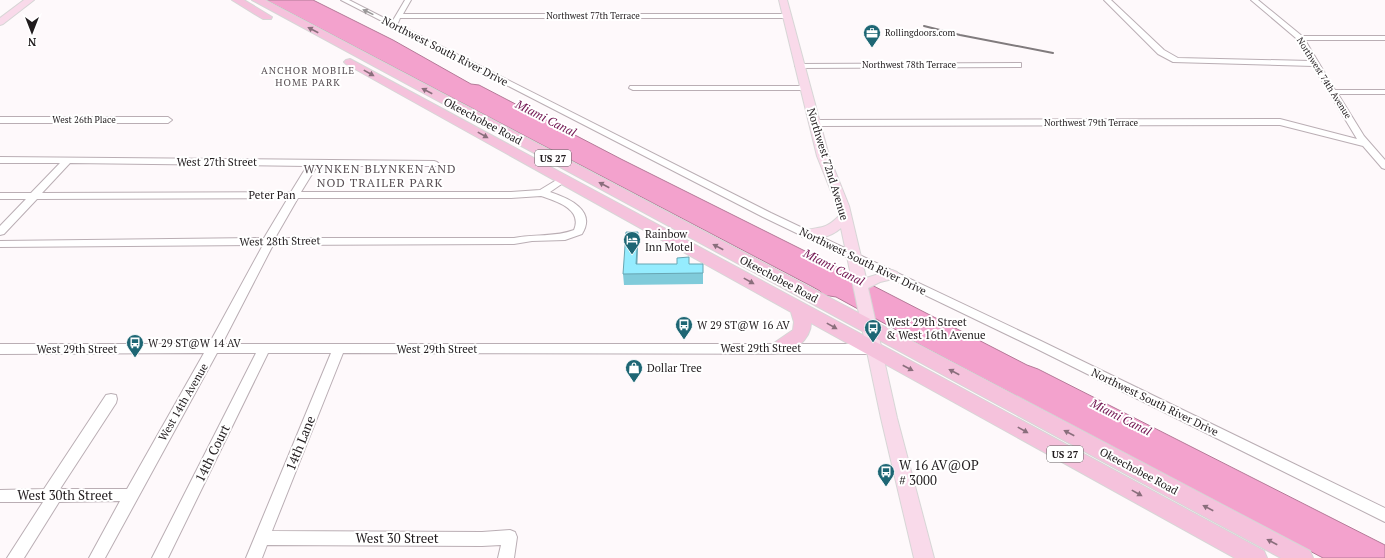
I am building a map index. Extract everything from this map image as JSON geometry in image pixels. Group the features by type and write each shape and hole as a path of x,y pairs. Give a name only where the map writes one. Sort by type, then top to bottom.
{"highway":[{"name":"Okeechobee Road","path":"237,0 1256,558"},
{"name":"Okeechobee Road","path":"257,0 869,322 1302,558"},
{"path":"780,348 795,340 802,332 802,318 798,308"}],"main road":[{"path":"0,22 30,0"},
{"name":"Northwest 72nd Avenue","path":"783,0 823,156 839,195 845,217 889,418 924,558"},
{"path":"807,234 831,230 845,217"},
{"path":"858,280 885,276"}],"street":[{"name":"Northwest South River Drive","path":"344,0 392,23 547,104 853,256 885,276 1385,515"},
{"path":"392,23 399,16 408,0"},
{"path":"1107,0 1161,52 1176,60 1317,64"},
{"name":"Northwest 74th Avenue","path":"1254,0 1300,38 1365,144 1385,166"},
{"name":"Northwest 77th Terrace","path":"399,16 787,16"},
{"path":"1300,38 1385,38"},
{"name":"Northwest 78th Terrace","path":"799,66 1018,65"},
{"path":"633,88 805,88"},
{"path":"1334,92 1385,92"},
{"name":"West 26th Place","path":"0,120 168,120"},
{"name":"Northwest 79th Terrace","path":"814,124 1280,122 1365,144"},
{"name":"West 27th Street","path":"0,160 434,164"},
{"path":"0,232 68,160"},
{"name":"West 14th Avenue","path":"97,558 214,348 268,246 268,241 314,162"},
{"path":"542,193 562,179"},
{"name":"Peter Pan","path":"0,196 512,195 542,193"},
{"name":"West 28th Street","path":"0,244 157,244 268,241 514,241 532,238 570,236 578,232 581,226 581,218 570,203 542,193"},
{"name":"14th Court","path":"160,558 264,348"},
{"name":"14th Lane","path":"254,558 339,348"},
{"name":"West 29th Street","path":"0,349 874,349"},
{"path":"15,558 51,496 111,399"},
{"name":"West 30th Street","path":"0,496 131,495"},
{"name":"West 30 Street","path":"262,538 482,539 510,537 506,558"}],"water":[{"name":"Miami Canal","path":"266,0 313,0 393,40 471,84 479,85 621,159 1385,545 1385,558 1323,558 905,337 905,335 900,332 836,297 823,295 820,291 811,286"}],"building":[{"path":"626,232 638,232 636,264 677,264 677,258 689,257 689,264 703,264 703,273 623,274"}],"railway":[{"path":"924,26 960,35 1053,53"}],"place":[{"name":"Rollingdoors.com","path":"872,48"},
{"name":"Rainbow Inn Motel","path":"632,255"},
{"name":"W 29 ST@W 16 AV","path":"684,340"},
{"name":"West 29th Street & West 16th Avenue","path":"873,343"},
{"name":"W 29 ST@W 14 AV","path":"135,358"},
{"name":"Dollar Tree","path":"634,383"},
{"name":"W 16 AV@OP # 3000","path":"886,487"}],"district":[{"name":"ANCHOR MOBILE HOME PARK","path":"308,76"},
{"name":"WYNKEN BLYNKEN AND NOD TRAILER PARK","path":"380,175"}]}
